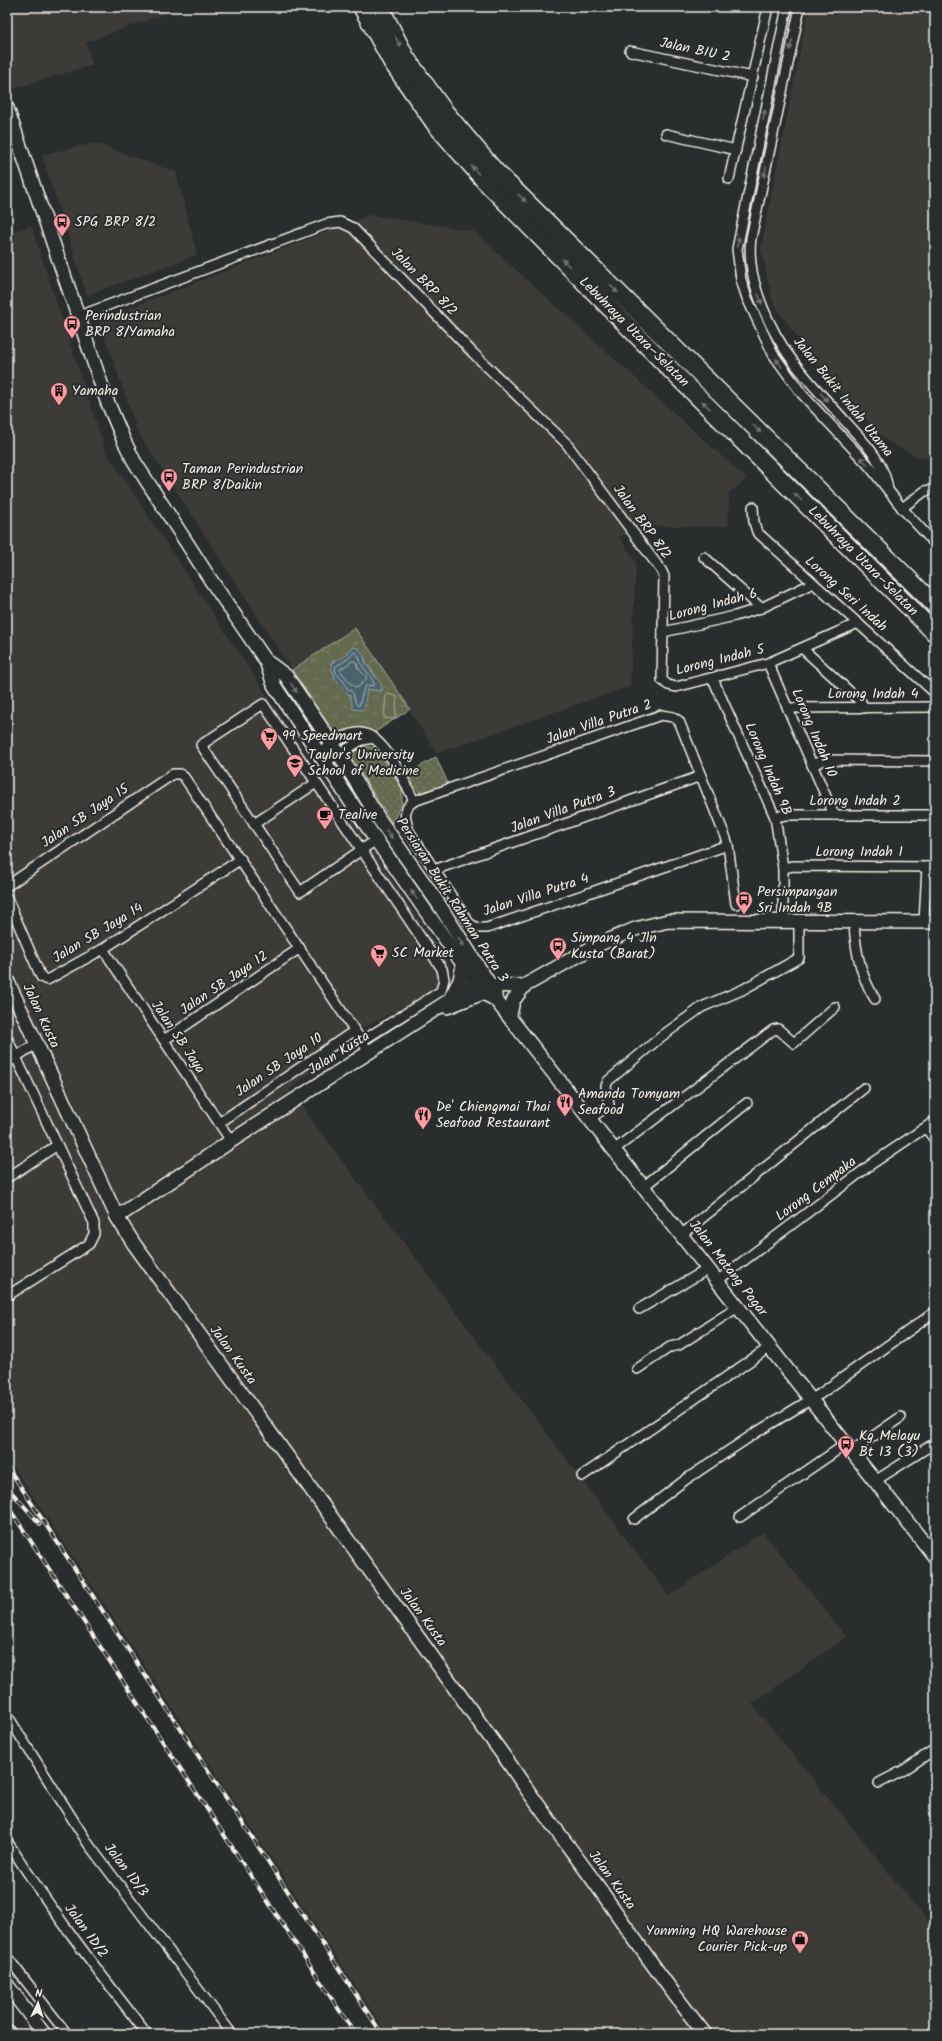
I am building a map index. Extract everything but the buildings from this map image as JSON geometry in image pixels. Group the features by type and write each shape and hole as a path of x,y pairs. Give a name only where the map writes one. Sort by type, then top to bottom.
{"highway":[{"name":"Lebuhraya Utara–Selatan","path":"362,7 392,62 436,125 484,180 668,367 935,633"},
{"name":"Lebuhraya Utara–Selatan","path":"380,7 406,58 414,70 444,111 494,170 935,605"}],"street":[{"path":"729,179 768,7"},
{"path":"785,7 799,9"},
{"name":"Jalan Bukit Indah Utama","path":"785,7 736,249 741,280 747,298 773,354 802,394 870,467 888,491"},
{"name":"Jalan Bukit Indah Utama","path":"799,9 751,238 750,263 754,282 763,306 783,347 798,368 874,454 887,476 888,491"},
{"name":"Jalan BIU 2","path":"630,50 753,77"},
{"name":"Persiaran Bukit Rahman Putra 3","path":"7,108 107,402 124,441 163,506 266,661 274,685 376,840 431,920 490,990"},
{"path":"666,134 736,150"},
{"name":"Jalan BRP 8/2","path":"79,316 326,224 340,222 353,228 473,353 566,443 664,576"},
{"path":"902,508 925,491 935,489"},
{"path":"888,491 934,542"},
{"name":"Lorong Seri Indah","path":"753,507 754,522 757,532 935,693"},
{"path":"704,557 761,608"},
{"name":"Lorong Indah 5","path":"664,576 662,680 668,685 676,686 713,679 768,663 804,649 858,623"},
{"name":"Lorong Indah 6","path":"663,632 735,616 761,608 813,583"},
{"path":"804,649 861,702 864,708"},
{"name":"Persiaran Bukit Rahman Putra 3","path":"266,661 286,676 336,749 379,819 438,903 467,961"},
{"name":"Lorong Indah 10","path":"768,663 834,815"},
{"name":"Lorong Indah 9B","path":"713,679 775,817 783,868 783,921"},
{"path":"362,1041 441,991 444,979 442,969 362,850 263,704 201,745 300,892 362,850 376,840"},
{"name":"Lorong Indah 4","path":"788,708 935,707"},
{"name":"Jalan Villa Putra 2","path":"414,801 661,715 673,717 679,721 728,845 736,904"},
{"path":"322,757 336,749 347,736 359,733 374,738 384,748 414,801"},
{"path":"812,765 824,760 935,761"},
{"name":"Jalan SB Jaya 15","path":"7,886 173,774 180,774 184,777 241,859"},
{"name":"Jalan Villa Putra 3","path":"434,870 701,776"},
{"path":"254,824 316,783"},
{"name":"Jalan Villa Putra 4","path":"414,801 408,805 405,818 409,832 469,923 477,928 487,928 728,845"},
{"name":"Lorong Indah 2","path":"775,817 834,815 935,815"},
{"path":"241,859 369,1053"},
{"name":"Jalan SB Jaya 14","path":"7,898 44,980 49,979 103,949 241,859"},
{"name":"Lorong Indah 1","path":"783,868 793,866 931,867"},
{"path":"510,1015 513,1001 522,989 595,946 635,929 668,921 930,922 931,867"},
{"path":"431,920 431,904 438,903"},
{"path":"591,1118 609,1105 606,1086 608,1081 662,1036 702,1007 742,990 799,958 799,921"},
{"path":"854,922 860,964 866,986 874,999"},
{"name":"Jalan SB Jaya 12","path":"164,1040 300,948"},
{"name":"Jalan SB Jaya","path":"103,949 231,1140"},
{"path":"450,999 460,980 467,961 482,962 488,968 490,990 522,989"},
{"name":"Jalan Kusta","path":"7,980 117,1217 156,1276 511,1766 537,1805 579,1860 681,2003 705,2034"},
{"name":"Jalan Matang Pagar","path":"490,990 591,1118 643,1187 934,1555"},
{"name":"Jalan Kusta","path":"117,1217 231,1140 438,1009 450,999 490,990"},
{"name":"Jalan Kusta","path":"438,1009 454,1005 490,990"},
{"path":"615,1150 773,1030 778,1029 794,1043 834,1007"},
{"path":"384,1027 392,1038"},
{"name":"Jalan SB Jaya 10","path":"219,1123 354,1031"},
{"path":"7,1038 56,1146 94,1223 94,1234 89,1244 7,1296"},
{"path":"7,1063 37,1043"},
{"path":"681,1235 864,1088"},
{"path":"643,1187 747,1103"},
{"name":"Lorong Cempaka","path":"717,1281 873,1163 935,1121"},
{"path":"926,1128 935,1140"},
{"path":"7,1178 56,1146"},
{"path":"639,1309 708,1269"},
{"path":"637,1369 670,1347 679,1345 738,1307"},
{"path":"634,1519 685,1480 820,1394 935,1312"},
{"path":"582,1476 770,1348"},
{"path":"740,1517 901,1417"},
{"path":"875,1481 930,1446 935,1446"},
{"name":"Jalan 1D/3","path":"7,1715 75,1825 231,2034"},
{"path":"879,1783 904,1770 935,1749"},
{"name":"Jalan 1D/2","path":"7,1841 32,1881 83,1952 147,2034"},
{"path":"7,1957 67,2034"},
{"path":"8,1987 44,2034"},
{"path":"7,2028 12,2034"}],"shaded area":[{"path":"7,7 184,7 86,42 92,65 11,89 7,78"},
{"path":"809,7 935,7 935,457 920,458 886,440 821,372 773,302 761,248"},
{"path":"94,143 176,172 197,255 87,295 42,155"},
{"path":"370,215 473,231 747,479 729,493 728,526 641,526 619,537 636,562 630,686 437,753 356,628 292,670 138,432 99,320"},
{"path":"31,226 106,452 268,697 449,964 451,981 363,1028 289,1090 669,1596 763,1532 846,1637 752,1704 935,1930 935,2034 387,2034 7,1457 7,234"}],"green space":[{"path":"355,628 410,709 375,732 353,729 334,732 292,670","holes":["352,647 364,655 365,660 379,681 381,691 367,689 350,695 337,681 331,663 347,655"]},
{"path":"386,694 397,696 395,719 384,718"},
{"path":"363,746 376,748 402,789 402,803 392,823 352,759 353,753"},
{"path":"436,757 449,786 429,794 419,792 413,784 409,773"}],"water":[{"path":"352,647 358,648 364,655 365,663 381,684 382,691 367,689 364,710 353,709 350,695 337,681 331,663 347,655"}],"railway":[{"path":"7,1466 382,2034"},
{"path":"7,1487 40,1524"},
{"path":"7,1505 355,2034"}],"place":[{"name":"SPG BRP 8/2","path":"62,237"},
{"name":"Perindustrian BRP 8/Yamaha","path":"72,339"},
{"name":"Yamaha","path":"59,406"},
{"name":"Taman Perindustrian BRP 8/Daikin","path":"169,492"},
{"name":"99 Speedmart","path":"269,751"},
{"name":"Taylor's University School of Medicine","path":"295,778"},
{"name":"Tealive","path":"325,830"},
{"name":"Persimpangan Sri Indah 9B","path":"744,915"},
{"name":"Simpang 4 Jln Kusta (Barat)","path":"558,961"},
{"name":"SC Market","path":"379,968"},
{"name":"Amanda Tomyam Seafood","path":"565,1117"},
{"name":"De' Chiengmai Thai Seafood Restaurant","path":"423,1130"},
{"name":"Kg Melayu Bt 13 (3)","path":"846,1459"},
{"name":"Yonming HQ Warehouse Courier Pick-up","path":"800,1954"}]}
